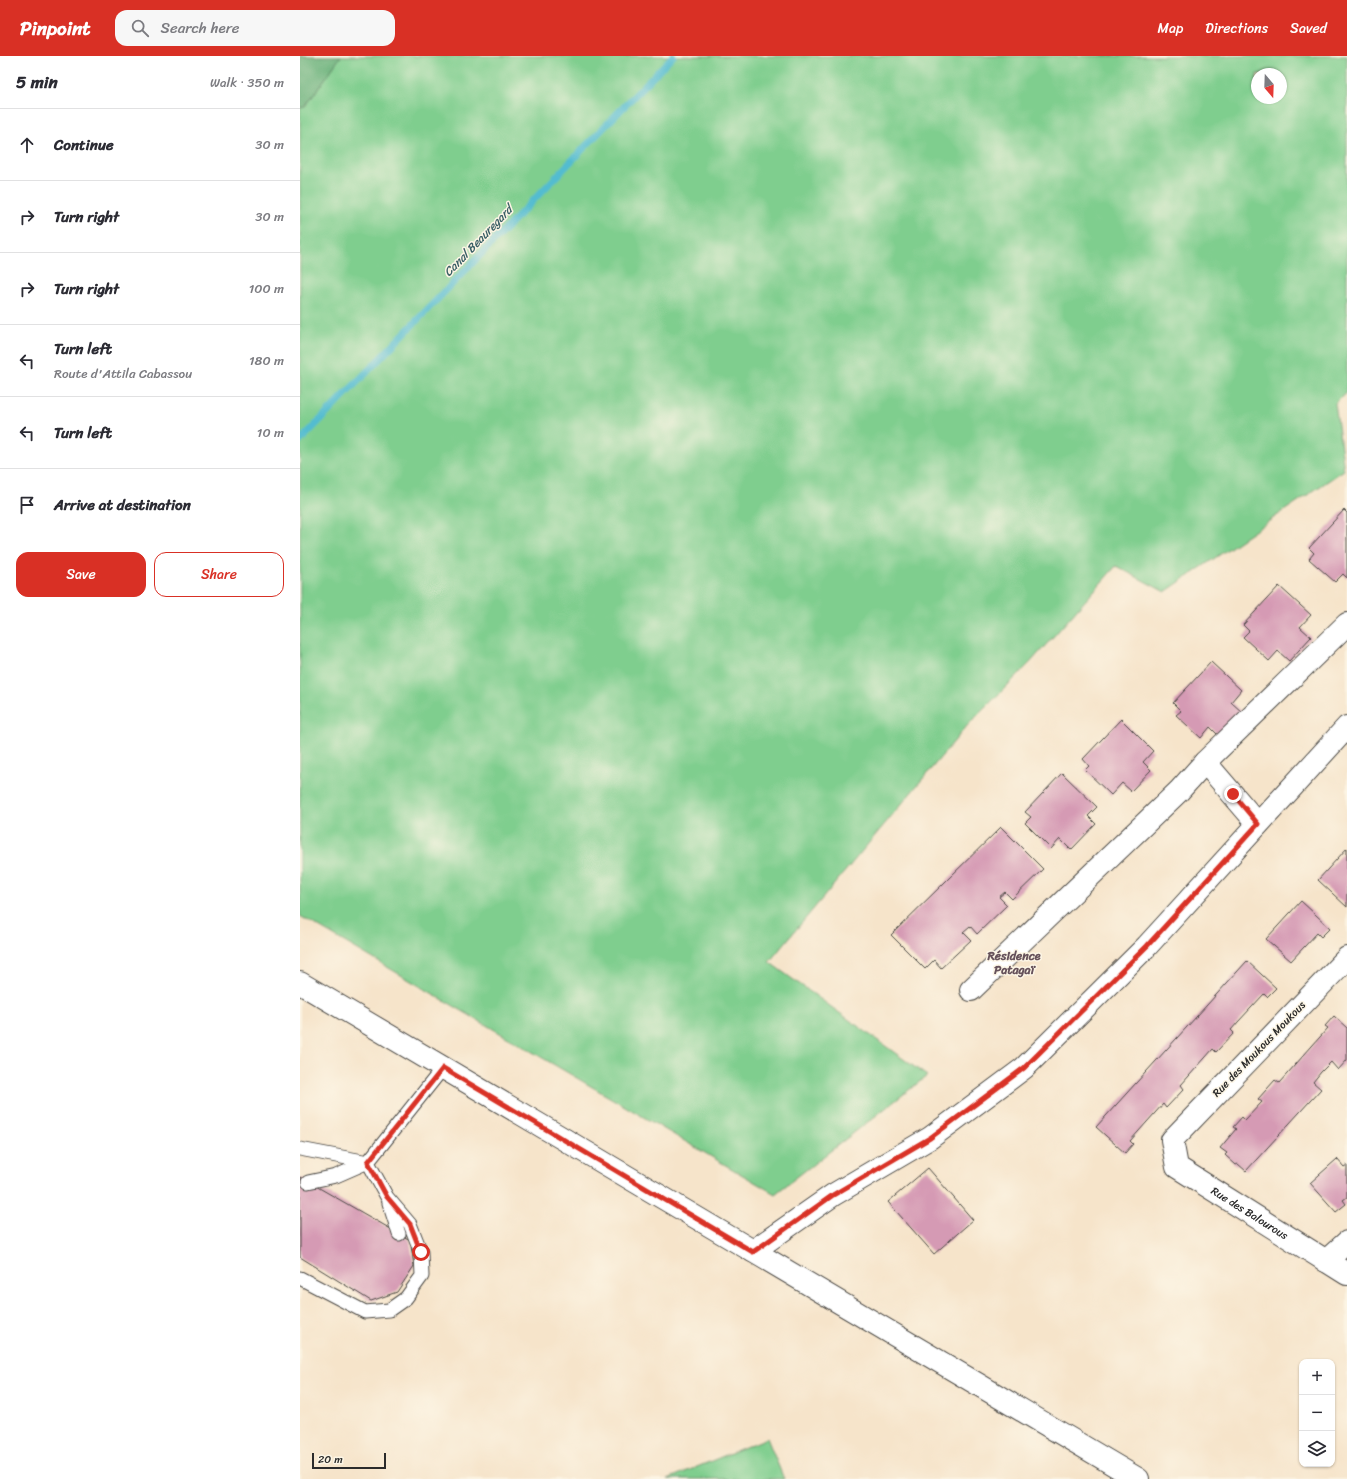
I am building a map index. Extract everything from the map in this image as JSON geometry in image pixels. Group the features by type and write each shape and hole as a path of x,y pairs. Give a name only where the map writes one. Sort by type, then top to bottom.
{"main road":[{"path":"971,990 1179,791 1206,762 1347,624"},
{"path":"753,1252 833,1195 930,1138 1024,1068 1147,946 1347,727"},
{"path":"1206,762 1258,824"},
{"name":"Rue des Moukous Moukous","path":"1172,1140 1347,958"},
{"path":"300,983 1138,1479"},
{"name":"Rue des Balourous","path":"1172,1140 1177,1167 1347,1274"},
{"path":"1326,1261 1347,1242"}],"lane":[{"path":"308,1182 336,1176 368,1162 443,1068"},
{"path":"300,1149 368,1162"},
{"path":"368,1162 387,1197 399,1234"},
{"path":"300,1278 365,1312 389,1310 406,1298 422,1276 421,1252 410,1224 387,1197"}],"green space":[{"path":"300,56 341,56 305,107 300,108"},
{"path":"341,56 1347,56 1347,393 1335,403 1344,470 1165,592 1116,566 1029,664 967,726 769,962 927,1076 775,1194 300,916 300,108 305,107"},
{"path":"767,1438 784,1479 668,1479"}],"building":[{"path":"1344,510 1347,513 1347,578 1343,574 1335,582 1309,559 1314,553 1309,548"},
{"path":"1279,586 1311,615 1300,627 1311,637 1289,661 1278,651 1269,661 1243,637 1249,631 1243,625"},
{"path":"1211,662 1241,690 1231,702 1243,713 1220,737 1210,727 1201,738 1176,715 1181,711 1173,703"},
{"path":"1121,719 1153,751 1143,762 1151,770 1131,791 1122,783 1111,795 1085,770 1089,766 1083,759"},
{"path":"1062,773 1097,807 1088,816 1096,824 1071,850 1060,839 1051,849 1025,823 1031,817 1025,812"},
{"path":"1001,827 1043,869 1012,899 1005,892 999,897 1007,905 977,934 970,926 963,932 971,940 941,968 934,960 925,969 891,935"},
{"path":"1347,848 1347,907 1318,880"},
{"path":"1301,901 1330,928 1321,937 1317,933 1291,961 1266,939"},
{"path":"1247,961 1276,988 1267,997 1264,994 1231,1030 1234,1033 1216,1052 1213,1049 1181,1085 1184,1089 1166,1108 1163,1104 1130,1141 1133,1144 1125,1153 1096,1127"},
{"path":"1334,1016 1347,1028 1347,1060 1338,1070 1331,1062 1321,1072 1313,1082 1321,1089 1246,1171 1238,1164 1236,1165 1225,1155 1227,1153 1220,1148 1236,1129 1233,1127 1242,1117 1245,1120 1262,1102 1258,1099 1275,1080 1279,1083 1328,1028 1325,1026"},
{"path":"1337,1159 1344,1167 1347,1165 1347,1197 1343,1200 1346,1204 1336,1212 1310,1183"},
{"path":"928,1168 973,1220 934,1254 888,1202"},
{"path":"300,1177 410,1240 414,1266 397,1292 371,1301 300,1257"}],"waterway":[{"name":"Canal Beauregard","path":"300,441 673,56"}],"district":[{"name":"Résidence Patagaï","path":"1014,963"}],"route":[{"path":"421,1252 410,1224 387,1197 368,1162 443,1068 753,1252 833,1195 930,1138 1024,1068 1147,946 1258,824 1233,794"}]}
